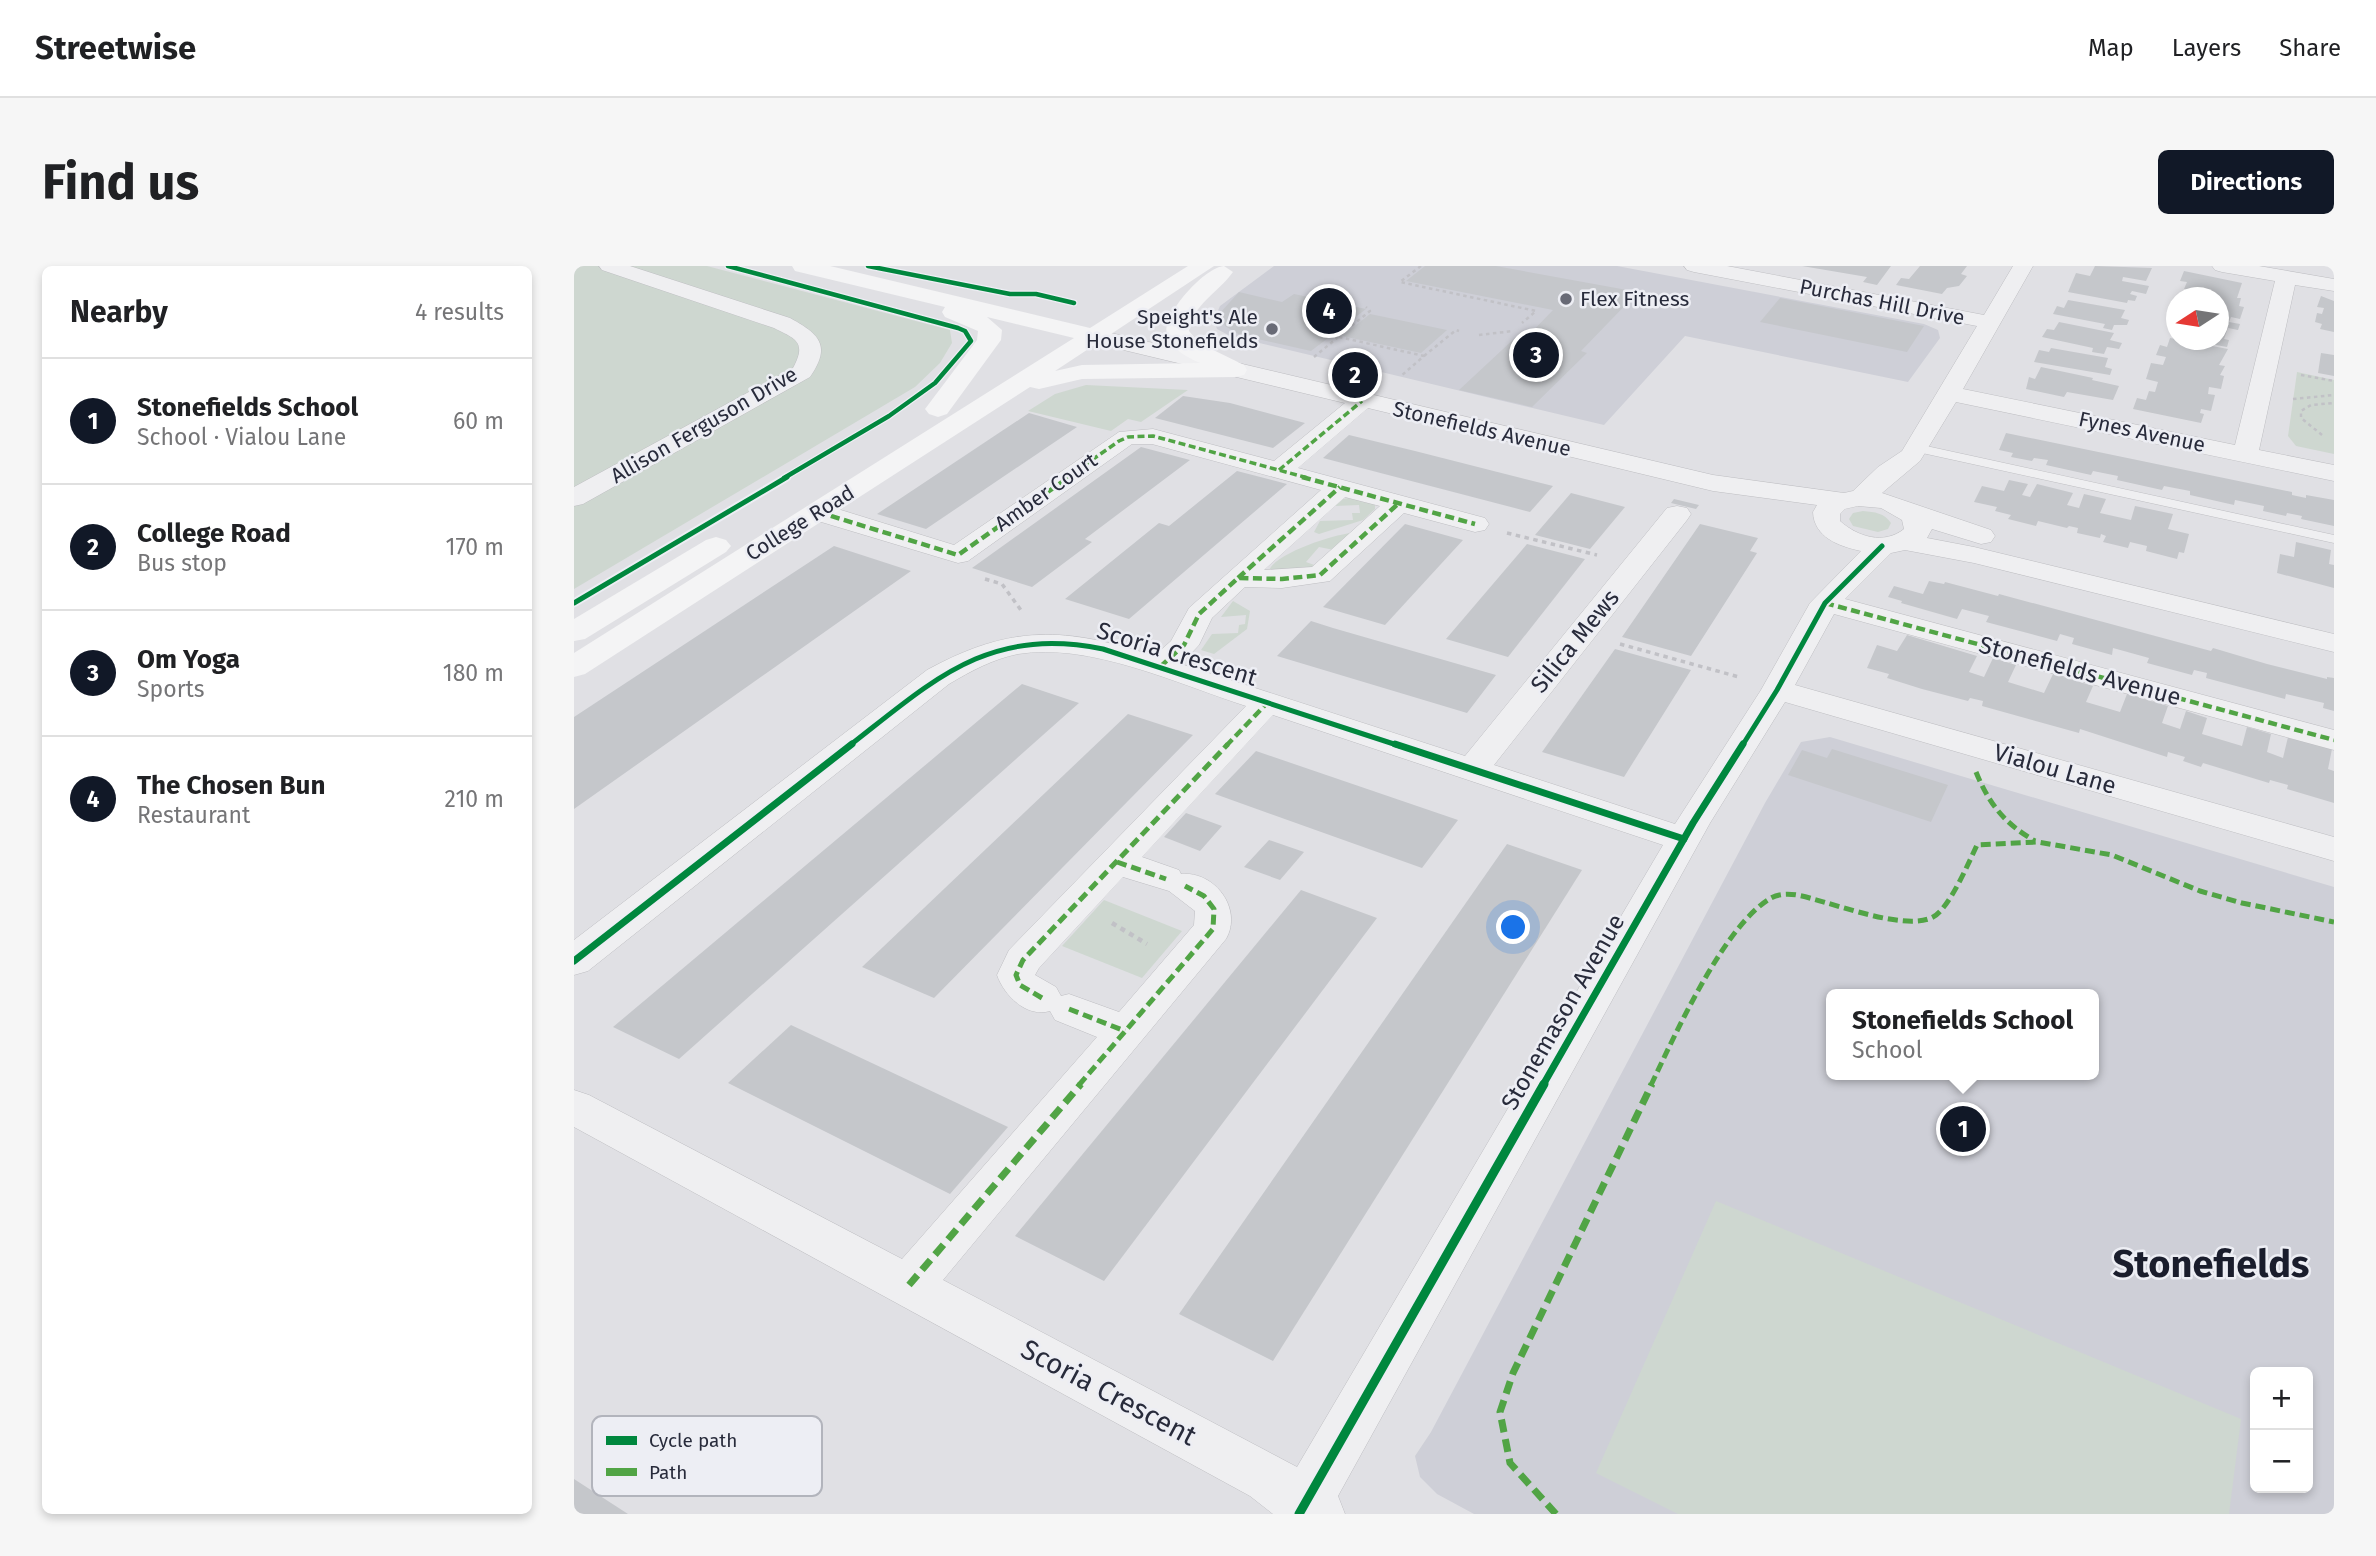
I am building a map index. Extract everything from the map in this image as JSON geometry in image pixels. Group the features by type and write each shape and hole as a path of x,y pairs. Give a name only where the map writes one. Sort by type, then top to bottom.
{"main road":[{"name":"Stonefields Avenue","path":"803,266 1081,333"},
{"name":"College Road","path":"574,667 973,414 1169,266"},
{"name":"College Road","path":"574,632 938,410 1203,266"},
{"path":"1228,266 1188,305 1176,329 1178,337 1186,345 1235,370"},
{"path":"866,281 984,324 990,330 989,340 938,410"},
{"path":"973,414 1025,386 1057,376 1098,371 1235,370"}],"street":[{"name":"Allison Ferguson Drive","path":"574,498 802,372 810,357 811,346 804,335 782,323 609,266"},
{"name":"Purchas Hill Drive","path":"1694,266 1988,322"},
{"path":"1829,526 1826,512 1836,503 1852,499 1914,452 2023,266"},
{"path":"2222,266 2334,285"},
{"path":"2246,453 2286,277"},
{"name":"Stonefields Avenue","path":"1081,333 1713,483 1891,502 1911,513"},
{"name":"Fynes Avenue","path":"1949,393 2334,472"},
{"path":"1279,470 1362,401"},
{"name":"Amber Court","path":"818,512 958,555 1128,437 1153,436 1486,527"},
{"path":"1894,544 1918,531 1917,521 1911,513 1914,452"},
{"name":"Stonefields Avenue","path":"1713,483 1769,508 1829,526 1843,537 1857,543 1894,544"},
{"path":"1160,667 1184,645 1199,614 1340,487"},
{"path":"1238,578 1282,579 1320,575 1399,503"},
{"path":"1911,513 1983,536 2334,617"},
{"name":"Silica Mews","path":"1473,769 1677,514"},
{"name":"Stonemason Avenue","path":"1825,603 1829,526"},
{"path":"1894,544 1974,555 2334,643"},
{"name":"Stonemason Avenue","path":"1308,1511 1685,839 1777,690 1825,603 1894,544"},
{"name":"Stonefields Avenue","path":"1825,603 2334,740"},
{"name":"Scoria Crescent","path":"574,961 938,677 963,661 1016,643 1066,642 1090,646 1685,839"},
{"name":"Vialou Lane","path":"1777,690 2334,849"},
{"name":"Scoria Crescent","path":"1125,1031 1056,1004 1020,985 1016,975 1023,960 1268,702"},
{"path":"909,1285 1213,929 1214,909 1205,896 1117,862"},
{"name":"Scoria Crescent","path":"574,1107 1268,1478 1308,1511"}],"lane":[{"path":"1914,452 2334,539"}],"path":[{"path":"1421,266 1400,282 1536,310 1522,323"},
{"path":"1310,360 1370,311 1366,307"},
{"path":"1395,382 1455,330 1459,331"},
{"path":"1479,335 1513,331"},
{"path":"1339,337 1424,356"},
{"path":"2292,373 2334,381"},
{"path":"2287,400 2333,398"},
{"path":"2325,437 2306,424 2301,418 2301,411 2333,398"},
{"path":"1486,527 1603,557"},
{"path":"1613,642 1777,690"},
{"path":"1072,909 1120,926 1183,963"}],"shaded area":[{"path":"574,266 707,266 950,330 952,343 940,363 915,387 574,589"},
{"path":"1274,266 1617,266 1924,324 1938,330 1940,338 1908,382 1685,336 1604,425 1230,336 1217,329 1214,320 1220,306"},
{"path":"2297,372 2334,380 2334,454 2296,446 2288,436"},
{"path":"1086,385 1188,390 1141,422 1128,419 1111,431 1028,411 1055,394"},
{"path":"1353,497 1375,504 1375,509 1363,520 1319,534 1314,532 1320,521 1353,520 1352,513 1360,513 1359,505 1335,506 1343,499"},
{"path":"1863,511 1885,517 1891,523 1888,529 1878,532 1853,526 1849,519 1853,513"},
{"path":"1351,533 1334,550 1319,547 1306,562 1317,566 1305,570 1269,570 1293,551 1331,537"},
{"path":"1233,601 1250,611 1247,629 1214,654 1201,650 1212,634 1238,633 1239,625 1245,624 1246,615 1221,617"},
{"path":"1830,737 2334,887 2334,1514 1474,1514 1437,1494 1420,1477 1415,1456 1431,1432 1765,803 1801,742"},
{"path":"1104,900 1182,931 1142,978 1062,946"},
{"path":"1716,1201 2241,1419 2229,1514 1678,1514 1596,1473"}],"building":[{"path":"1425,266 1496,266 1638,292 1581,351 1587,353 1532,407 1459,390 1517,336 1526,338 1553,310 1406,281"},
{"path":"1802,266 1891,266 1877,285 1863,282 1867,277"},
{"path":"1920,266 1967,266 1961,274 1967,276 1959,286 1947,288 1942,294 1896,285 1901,278 1909,279"},
{"path":"2095,266 2152,268 2146,281 2123,277 2122,281 2149,286 2146,294 2132,291 2130,294 2137,296 2135,301 2128,300 2127,303 2068,292 2076,273 2090,276"},
{"path":"2184,271 2242,283 2237,298 2241,298 2239,306 2244,307 2240,319 2231,317 2229,322 2229,287 2185,287 2187,282 2180,281"},
{"path":"1239,292 1282,302 1294,294 1366,309 1311,351 1240,335 1225,326 1220,313"},
{"path":"2321,296 2334,301 2334,332 2320,329 2322,324 2315,322 2317,313 2322,314 2324,308 2317,307"},
{"path":"1780,298 1924,326 1907,352 1760,322"},
{"path":"2068,300 2125,310 2121,318 2129,320 2127,325 2114,325 2112,330 2103,328 2105,324 2053,314 2057,306 2064,308"},
{"path":"1370,314 1447,330 1421,353 1342,336"},
{"path":"2059,322 2114,333 2110,340 2122,343 2119,349 2107,347 2104,354 2092,352 2093,348 2042,337 2047,329 2054,330"},
{"path":"2229,322 2240,324 2238,330 2229,328"},
{"path":"2160,345 2166,347 2166,350 2227,350 2219,365 2225,366 2220,375 2224,376 2221,389 2209,387 2208,394 2215,395 2211,411 2201,409 2200,413 2204,414 2201,423 2133,409 2137,398 2146,400 2149,391 2155,392 2158,382 2146,379 2151,363 2163,365 2166,357 2156,355"},
{"path":"2051,348 2108,358 2105,367 2112,369 2110,375 2034,362 2039,350 2049,352"},
{"path":"2321,353 2334,355 2334,376 2318,373"},
{"path":"2041,367 2119,386 2113,400 2067,392 2064,397 2026,389 2029,377 2035,379"},
{"path":"1183,396 1230,403 1305,423 1273,448 1155,418"},
{"path":"1029,413 1077,427 926,529 877,514"},
{"path":"2006,433 2292,492 2292,495 2306,498 2306,495 2334,500 2334,526 2301,519 2302,516 2263,511 2264,506 2235,500 2234,505 2190,495 2190,491 2164,486 2162,490 2117,480 2118,476 2093,471 2091,475 2046,465 2048,460 2034,458 2032,461 2011,457 2013,453 1999,450"},
{"path":"1349,435 1553,486 1530,512 1323,458"},
{"path":"1141,447 1190,460 1085,539 1092,542 1032,587 972,568"},
{"path":"1237,471 1287,484 1129,619 1065,599 1159,523 1169,526"},
{"path":"2009,480 2028,484 2022,495 2030,497 2037,484 2073,493 2067,505 2079,508 2084,494 2106,499 2100,513 2131,520 2135,506 2173,514 2168,529 2189,534 2184,553 2179,552 2177,559 2146,551 2147,546 2130,542 2128,548 2103,542 2106,536 2101,534 2100,538 2077,533 2078,528 2038,521 2036,526 2008,519 2011,515 1995,511 1997,507 1974,502 1982,486 2004,491"},
{"path":"1571,493 1625,507 1590,549 1535,535"},
{"path":"1674,499 1699,505 1696,509 1671,503"},
{"path":"1405,524 1463,540 1385,625 1323,607"},
{"path":"1700,524 1758,538 1750,551 1757,553 1691,656 1622,637"},
{"path":"2296,542 2331,550 2329,564 2334,565 2334,588 2277,573 2280,554 2294,557"},
{"path":"1527,544 1585,559 1508,657 1446,639"},
{"path":"834,546 911,571 574,809 574,717"},
{"path":"1929,581 1945,582 1998,596 1999,594 2211,651 2213,648 2327,679 2334,678 2334,711 2323,708 2324,703 2286,694 2285,699 2206,678 2207,673 2194,670 2192,675 2147,663 2149,658 2113,648 2112,655 2072,644 2074,638 2060,634 2057,641 1986,622 1989,616 1962,609 1957,619 1888,597 1894,586 1923,594"},
{"path":"1311,621 1496,675 1467,713 1277,656"},
{"path":"1907,635 1977,656 1969,672 1984,677 1993,658 2016,665 2008,682 2044,693 2053,674 2093,686 2086,702 2120,712 2127,694 2168,706 2162,723 2180,729 2186,711 2207,718 2202,734 2242,746 2247,727 2271,734 2267,752 2283,758 2288,737 2332,749 2328,769 2334,771 2334,803 2287,789 2288,785 2270,780 2269,783 2203,763 2201,767 2183,761 2185,757 2168,752 2167,757 2080,729 2079,733 1982,706 1983,701 1970,698 1968,701 1922,689 1887,678 1889,674 1867,668 1877,645 1897,651"},
{"path":"1615,649 1691,670 1624,777 1542,752"},
{"path":"1022,684 1079,703 679,1059 613,1027"},
{"path":"1128,714 1193,735 934,998 862,967"},
{"path":"1832,749 1948,785 1931,822 1788,775 1802,750 1827,758"},
{"path":"1256,751 1458,820 1422,868 1215,794"},
{"path":"1186,813 1222,826 1200,851 1164,837"},
{"path":"1269,840 1304,852 1280,880 1244,867"},
{"path":"1507,844 1582,870 1273,1361 1179,1314"},
{"path":"1301,890 1377,918 1104,1281 1015,1236"},
{"path":"791,1025 1008,1127 950,1194 728,1083"},
{"path":"574,1479 592,1491 592,1496 600,1496 628,1514 574,1514"}],"marked path":[{"path":"1279,470 1362,401"},
{"path":"818,512 958,555 1119,441 1128,437 1153,436 1475,524"},
{"path":"1238,578 1340,487"},
{"path":"1160,667 1184,645 1199,614 1238,578 1282,579 1320,575 1399,503"},
{"path":"1825,603 2334,740"},
{"path":"1042,998 1020,985 1016,975 1023,960 1268,702"},
{"path":"1976,772 1998,813 2014,828 2035,841"},
{"path":"1556,1514 1510,1463 1500,1412 1513,1373 1653,1081 1711,967 1755,910 1774,896 1795,894 1910,923 1934,917 1962,879 1977,845 2038,842 2112,855 2200,891 2242,903 2334,922"},
{"path":"1117,862 1166,879"},
{"path":"909,1285 1213,929 1214,909 1204,896 1185,886"},
{"path":"1069,1009 1125,1031"}],"cycle path":[{"path":"574,603 889,416 935,383 971,341 965,331 958,328 728,266"},
{"path":"868,266 1010,294 1036,294 1074,303"},
{"path":"1299,1514 1693,823 1777,690 1825,603 1882,546"},
{"path":"574,961 938,677 977,657 1018,645 1059,643 1103,649 1684,839"}],"place":[{"name":"Flex Fitness","path":"1566,299"},
{"name":"The Chosen Bun","path":"1329,311"},
{"name":"Speight's Ale House Stonefields","path":"1272,329"},
{"name":"Om Yoga","path":"1536,355"},
{"name":"College Road","path":"1355,375"},
{"name":"Stonefields School","path":"1963,1129"}],"district":[{"name":"Stonefields","path":"2211,1264"}]}
